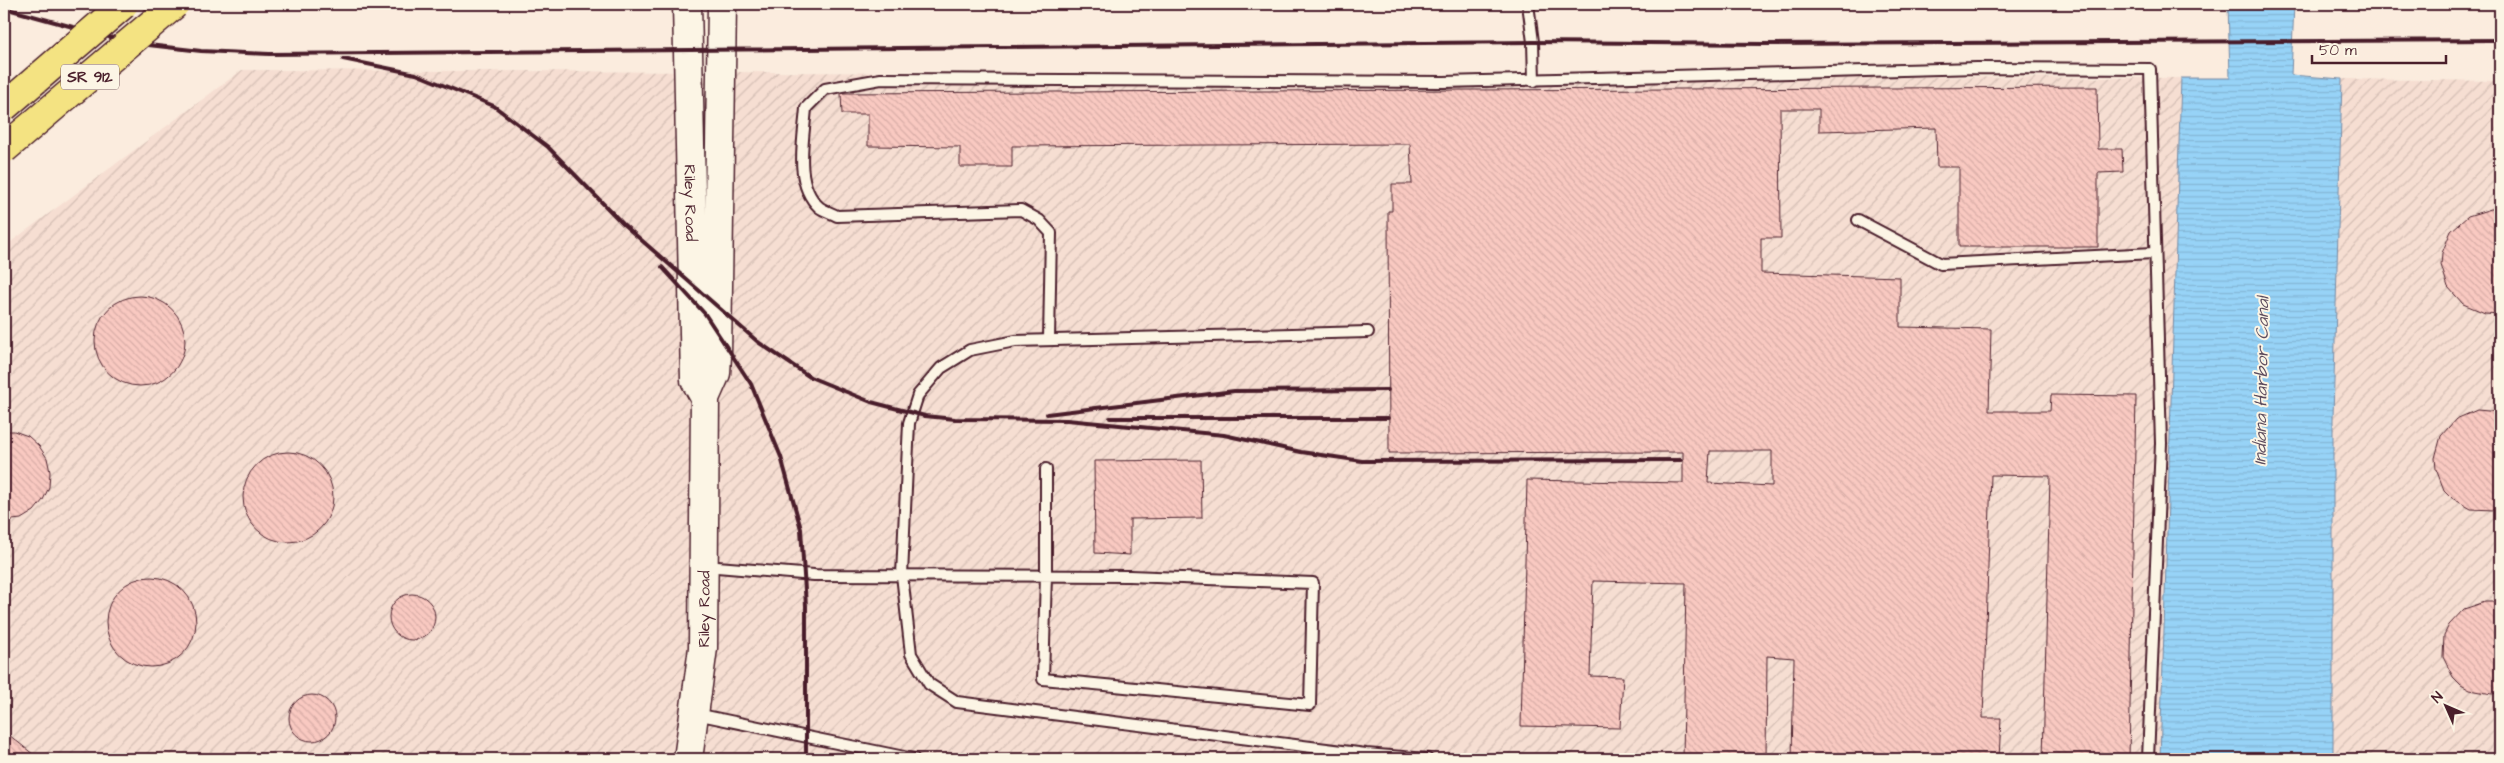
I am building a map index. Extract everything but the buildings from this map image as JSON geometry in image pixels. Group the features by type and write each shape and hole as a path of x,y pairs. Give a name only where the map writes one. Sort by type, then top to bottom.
{"highway":[{"path":"4,107 124,4"},
{"name":"SR 912","path":"4,149 175,4"}],"main road":[{"name":"Riley Road","path":"688,4 694,380 705,398"},
{"name":"Riley Road","path":"688,759 703,648 705,398 716,373 717,356 722,4"}],"lane":[{"path":"1528,4 1533,42 1534,81"},
{"path":"1050,340 1051,233 1039,220 1021,210 837,216 819,207 806,188 802,159 806,108 825,89 881,79 1534,81 1977,68 2150,69 2161,443 2148,759"},
{"path":"1858,220 1941,264 2154,253"},
{"path":"1368,332 1015,341 970,350 941,368 918,395 909,423 902,575 911,654 929,684 957,702 1366,754 1428,759"},
{"path":"704,566 814,575 1046,575 1130,576 1313,583 1310,704 1043,679 1046,575 1046,469"},
{"path":"695,714 914,759"}],"shaded area":[{"path":"242,70 2181,78 2160,759 4,759 4,247"},
{"path":"2342,79 2500,81 2500,759 2333,759 2333,418"}],"water":[{"name":"Indiana Harbor Canal","path":"2228,4 2294,4 2291,75 2342,79 2333,418 2333,759 2160,759 2181,78 2230,78"}],"railway":[{"path":"4,8 131,43 201,51 269,54 1533,42 1763,44 2500,40"},
{"path":"343,59 416,74 494,106 548,147 623,224 758,342 810,377 871,402 925,416 955,419 1067,420 1224,435 1301,452 1362,461 1681,460"},
{"path":"662,267 705,314 751,384 781,457 801,529 806,606 806,759"},
{"path":"1047,414 1234,391 1388,390"},
{"path":"1110,418 1388,418"}]}
